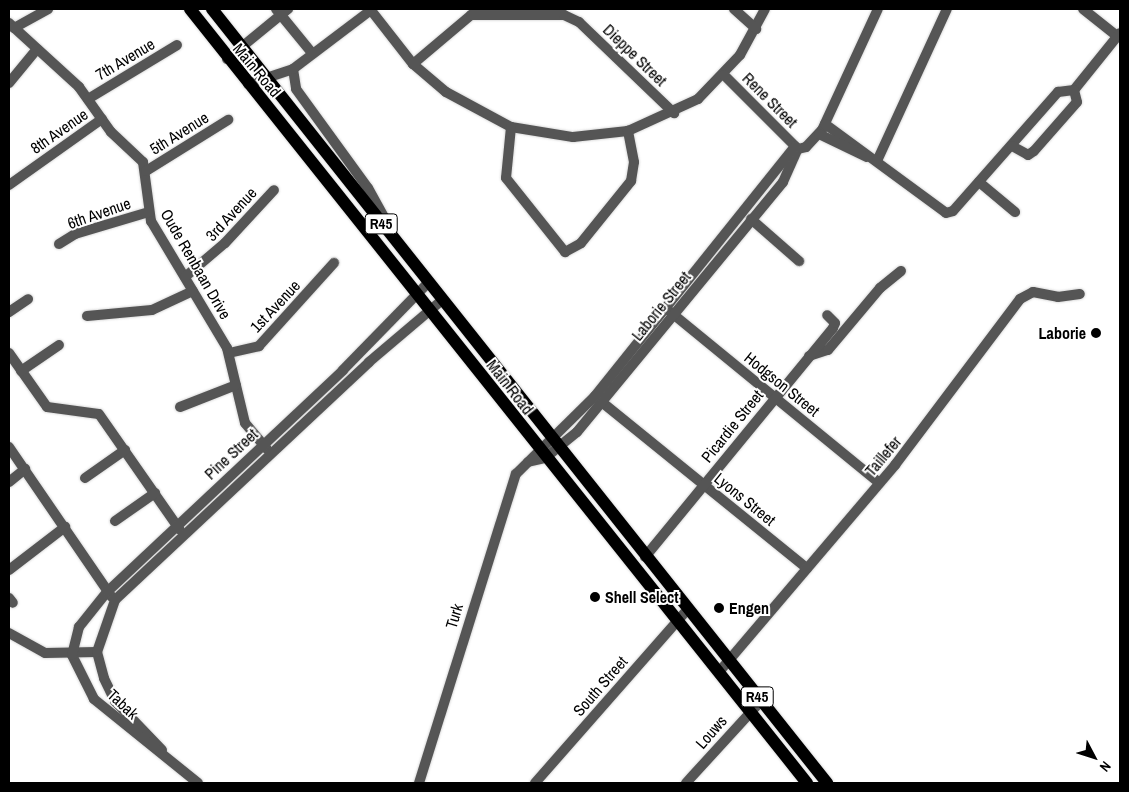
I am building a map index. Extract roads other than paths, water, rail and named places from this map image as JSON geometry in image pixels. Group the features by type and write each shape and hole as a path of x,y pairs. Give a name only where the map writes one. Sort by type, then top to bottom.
{"main road":[{"name":"Main Road","path":"190,9 227,59 541,453 807,783"},
{"name":"Main Road","path":"212,9 427,284 760,702 827,783"}],"street":[{"path":"12,26 48,9"},
{"path":"248,84 264,76 293,68 370,9 413,64 446,92 511,127 573,137 628,131 674,113 724,75 756,29 765,9"},
{"path":"734,9 756,29"},
{"name":"Laborie Street","path":"555,444 599,399 669,311 737,218 797,148 819,134 878,9"},
{"path":"878,161 947,9"},
{"path":"825,124 878,161 946,213 979,182 1058,92 1074,90 1119,34 1083,9"},
{"path":"227,59 281,11 312,54"},
{"name":"Dieppe Street","path":"413,64 471,14 564,15 579,22 674,113"},
{"name":"Oude Renbaan Drive","path":"12,26 88,99 102,119 140,156 146,171 149,212 229,354 245,423 262,446"},
{"name":"7th Avenue","path":"88,99 177,45"},
{"path":"9,83 37,49"},
{"name":"Main Road","path":"293,68 296,89 368,188 402,252"},
{"name":"Rene Street","path":"724,75 797,148"},
{"path":"1012,146 1028,154 1034,151 1077,102 1074,90"},
{"name":"8th Avenue","path":"9,185 102,119"},
{"name":"5th Avenue","path":"146,171 228,120"},
{"path":"511,127 506,178 565,252 582,243 632,181 634,162 628,131"},
{"path":"819,134 878,161"},
{"name":"Laborie Street","path":"669,311 789,175 797,148"},
{"path":"979,182 1015,212"},
{"name":"3rd Avenue","path":"185,277 226,243 274,190"},
{"name":"6th Avenue","path":"59,244 75,234 149,212"},
{"path":"737,218 749,222 799,261"},
{"name":"1st Avenue","path":"229,354 259,346 334,263"},
{"path":"809,356 828,350 901,270"},
{"name":"Pine Street","path":"72,655 83,620 107,592 262,446 427,284"},
{"path":"87,316 152,310 193,291"},
{"name":"Taillefer","path":"719,672 880,484 1020,299 1034,292 1058,297 1080,294"},
{"path":"9,312 28,300"},
{"name":"Pine Street","path":"97,652 115,600 273,452 441,301"},
{"name":"Hodgson Street","path":"669,311 880,484"},
{"name":"Picardie Street","path":"645,557 834,326 827,315"},
{"path":"21,371 59,344"},
{"path":"9,353 47,408 99,414 184,535"},
{"path":"180,407 236,385"},
{"name":"Lyons Street","path":"599,399 807,568"},
{"path":"541,453 555,444"},
{"path":"262,446 273,452"},
{"path":"9,447 65,527 107,592 115,600"},
{"path":"85,478 125,450"},
{"name":"Turk","path":"419,783 506,497 516,474 541,453"},
{"path":"9,482 25,469"},
{"path":"115,521 155,493"},
{"path":"9,570 65,527"},
{"name":"South Street","path":"535,783 687,610"},
{"path":"9,633 36,650 72,655 97,652"},
{"name":"Tabak","path":"97,652 115,701 171,760"},
{"name":"Tabak","path":"72,655 94,699 198,783"},
{"name":"Louws","path":"686,783 750,710 760,702"}],"place":[{"name":"Laborie","path":"1096,333"},
{"name":"Shell Select","path":"595,597"},
{"name":"Engen","path":"719,608"}]}
